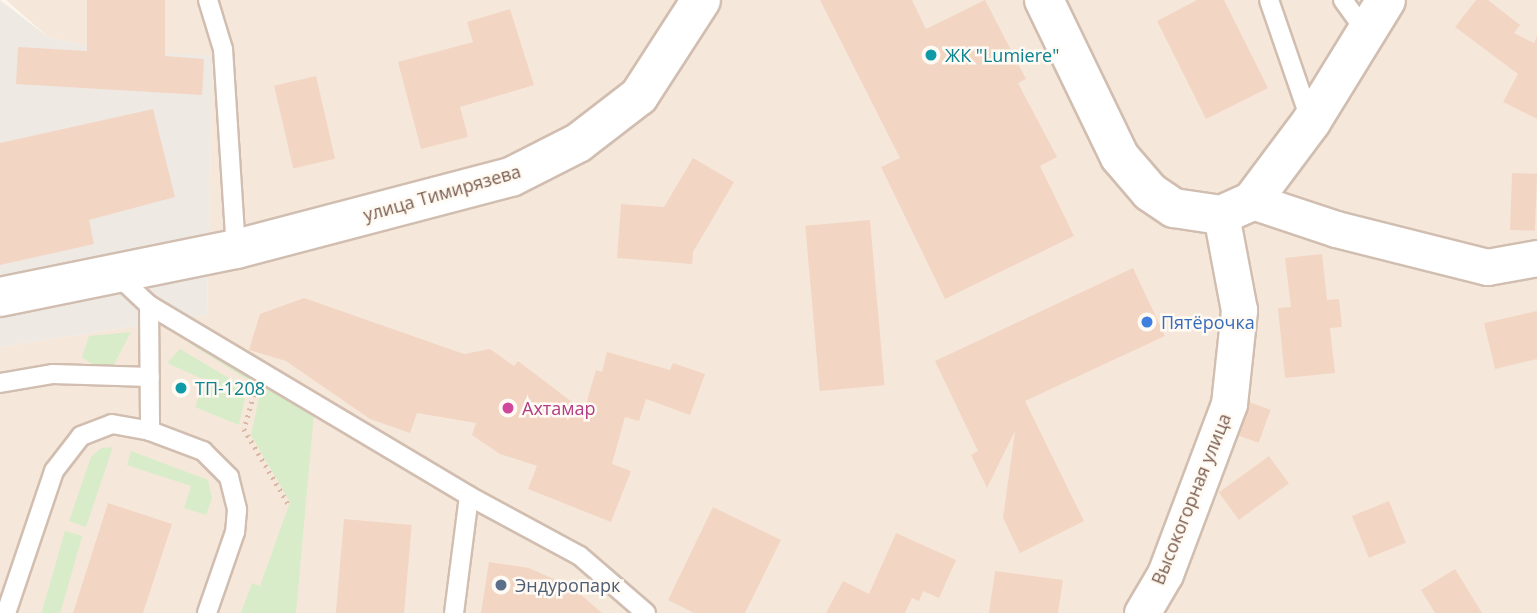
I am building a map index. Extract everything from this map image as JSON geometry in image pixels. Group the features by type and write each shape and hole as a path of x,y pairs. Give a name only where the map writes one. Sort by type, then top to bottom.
{"street":[{"name":"улица Тимирязева","path":"0,297 236,249 511,177 578,143 639,96 701,0"},
{"path":"1044,0 1120,157 1150,192 1174,208 1237,208 1336,229 1487,267 1537,258"},
{"path":"1237,208 1311,122 1386,0"},
{"name":"Высокогорная улица","path":"1142,613 1165,574 1229,404 1239,310 1237,208"}],"lane":[{"path":"208,0 223,49 236,249"},
{"path":"1269,0 1311,122"},
{"path":"1343,0 1367,33"},
{"path":"116,274 149,305 469,496 580,556 646,613"},
{"path":"149,305 150,431"},
{"path":"0,383 53,374 149,377"},
{"path":"6,613 54,471 81,436 113,424 150,431 203,451 229,477 237,510 234,532 207,613"},
{"path":"454,613 469,496"}],"path":[{"path":"251,386 255,393 244,429 289,505"}],"shaded area":[{"path":"0,0 48,37 102,50 213,56 207,315 0,347"},
{"path":"6,0 1537,0 1537,613 0,613 0,347 207,315 213,57 102,50 48,37"}],"green space":[{"path":"131,332 111,370 97,368 82,357 89,336"},
{"path":"192,339 314,413 296,613 241,613 252,583 260,586 290,502 251,435 261,388 189,343"},
{"path":"180,349 247,389 239,425 195,407 205,380 167,363"},
{"path":"113,447 86,527 69,521 91,457 101,448"},
{"path":"131,451 208,480 212,498 206,515 184,508 191,486 127,465"},
{"path":"65,531 82,536 60,613 41,613"}],"building":[{"path":"87,0 165,0 165,56 204,59 202,95 16,84 18,47 87,51"},
{"path":"820,0 912,0 926,29 985,0 1026,79 1018,83 1057,157 1040,166 1074,236 945,299 881,167 900,158"},
{"path":"1197,0 1224,0 1268,88 1206,119 1157,21"},
{"path":"1476,0 1488,0 1520,25 1514,33 1534,43 1537,36 1537,119 1503,102 1518,74 1455,27"},
{"path":"510,9 534,85 460,107 468,137 421,149 398,62 473,42 467,22"},
{"path":"316,76 335,159 293,168 274,86"},
{"path":"153,109 175,197 89,220 94,244 0,265 0,143"},
{"path":"693,158 734,182 693,252 692,264 617,258 621,204 664,207"},
{"path":"1512,173 1537,174 1535,231 1510,230"},
{"path":"870,220 884,385 820,391 805,226"},
{"path":"1322,254 1327,300 1339,299 1342,327 1330,328 1335,373 1285,378 1278,308 1291,307 1285,258"},
{"path":"1133,268 1165,336 1025,401 1084,521 1020,553 1003,518 1015,431 987,488 971,455 978,451 935,361"},
{"path":"304,298 464,354 490,349 514,366 518,361 584,411 596,370 602,372 607,352 670,370 673,363 705,374 690,415 646,399 639,421 625,417 612,464 631,471 611,522 528,489 537,466 500,454 472,435 476,423 417,413 410,433 370,419 286,361 249,350 260,314"},
{"path":"1537,311 1537,359 1495,369 1484,323"},
{"path":"1249,402 1271,410 1259,443 1237,435"},
{"path":"1269,456 1289,484 1239,520 1219,492"},
{"path":"1389,501 1406,543 1369,558 1352,516"},
{"path":"108,503 172,524 143,613 73,613"},
{"path":"713,507 781,540 745,613 694,613 668,600"},
{"path":"344,519 412,525 404,613 336,613"},
{"path":"896,533 956,560 939,598 923,591 919,601 912,598 905,613 826,613 843,581 869,594"},
{"path":"489,562 529,568 572,587 602,613 481,613"},
{"path":"1455,569 1482,613 1435,613 1421,590"},
{"path":"995,571 1063,580 1058,613 989,613"}],"place":[{"name":"ЖК \"Lumiere\"","path":"931,55"},
{"name":"Пятёрочка","path":"1147,322"},
{"name":"ТП-1208","path":"181,388"},
{"name":"Ахтамар","path":"508,408"},
{"name":"Эндуропарк","path":"501,585"}]}
